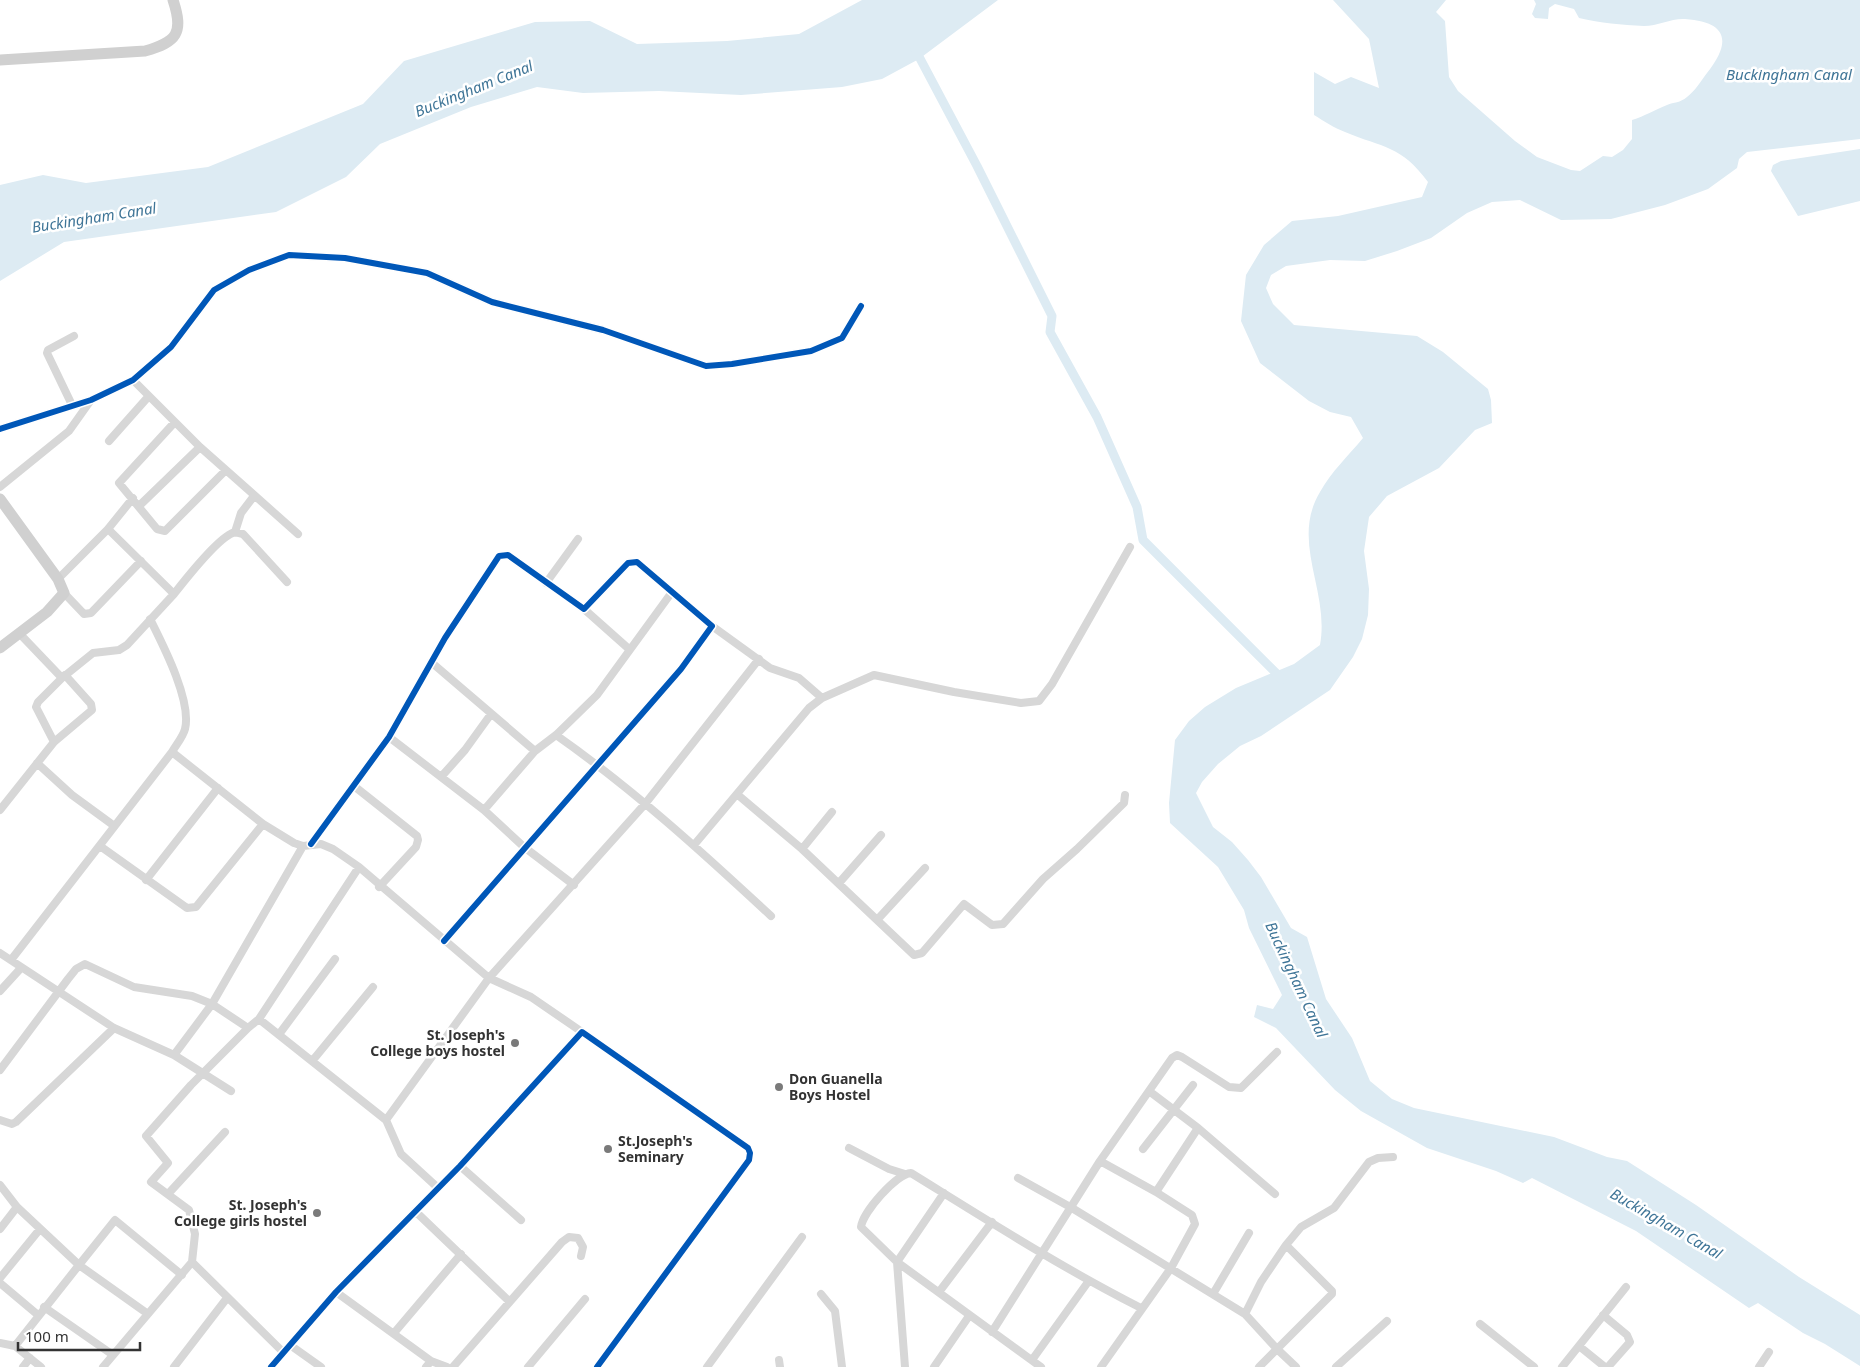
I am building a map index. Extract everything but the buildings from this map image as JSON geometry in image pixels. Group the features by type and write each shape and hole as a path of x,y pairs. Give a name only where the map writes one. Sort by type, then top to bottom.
{"street":[{"path":"0,60 144,51 166,45 177,33 180,19 173,0"},
{"path":"0,429 90,400 133,380 171,347 214,290 249,270 289,254 345,258 427,273 492,302 603,330 706,366 732,364 811,351 842,338 861,306"},
{"path":"72,405 47,354 48,350 74,336"},
{"path":"133,380 174,423 298,534"},
{"path":"109,441 148,397"},
{"path":"0,487 69,431 90,400"},
{"path":"174,423 121,479 120,486 140,506 157,529 165,530 226,471"},
{"path":"140,506 200,447"},
{"path":"235,532 242,513 254,496"},
{"path":"58,579 108,529 133,498"},
{"path":"0,499 58,579 64,593 84,614 91,613 141,561"},
{"path":"108,529 174,594"},
{"path":"54,742 36,707 38,702 93,653 112,652 126,645 174,594 193,569 226,536 235,532 242,534 287,582"},
{"path":"546,582 578,539"},
{"path":"694,845 738,795 809,708 822,698 874,675 954,692 1021,703 1039,702 1052,684 1130,546"},
{"path":"174,1055 212,1004 307,845 354,786 389,737 431,662 499,556 508,555 584,609 628,649"},
{"path":"584,609 632,561 637,562 712,626 770,668 799,678 822,698"},
{"path":"484,810 535,751 556,735 597,694 628,649 672,592"},
{"path":"0,648 47,612 64,593"},
{"path":"11,960 100,846 113,825 172,752 185,732 186,711 170,659 150,619"},
{"path":"444,941 681,668 712,626"},
{"path":"0,810 54,742 92,710 91,704 19,633"},
{"path":"386,1120 489,978 645,804 759,659"},
{"path":"431,662 535,751"},
{"path":"440,777 465,750 491,714"},
{"path":"556,735 598,765 694,845 771,916"},
{"path":"389,737 484,810 524,847 574,885"},
{"path":"172,752 262,824 286,839 307,845 326,845 359,867 379,887 489,978 531,997 748,1148 750,1153 749,1160 597,1367"},
{"path":"37,763 72,795 113,825"},
{"path":"354,786 417,836 418,840 416,846 379,887"},
{"path":"146,880 218,788"},
{"path":"738,795 802,849 914,955 922,953 964,904 992,925 1000,926 1043,879 1124,803 1125,795"},
{"path":"802,849 832,812"},
{"path":"100,846 187,908 196,907 262,824"},
{"path":"839,883 881,835"},
{"path":"103,1367 192,1262 195,1234 189,1210 152,1182 168,1163 146,1136 203,1072 259,1019 359,867"},
{"path":"877,920 924,868"},
{"path":"0,953 114,1028 174,1055 231,1091"},
{"path":"280,1034 335,959"},
{"path":"0,1070 76,969 88,964 134,987 150,991 171,991 192,996 212,1004 248,1028"},
{"path":"0,991 21,968"},
{"path":"313,1060 373,987"},
{"path":"259,1019 313,1060 386,1120 401,1154 437,1186"},
{"path":"0,1120 12,1124 16,1122 114,1028"},
{"path":"271,1367 336,1292 437,1186 460,1166 582,1032"},
{"path":"992,1332 1040,1253 1072,1208 1100,1161 1172,1058 1177,1055 1235,1089 1240,1088 1277,1052"},
{"path":"1143,1149 1193,1085"},
{"path":"1149,1091 1198,1128 1275,1194"},
{"path":"1156,1192 1198,1128"},
{"path":"168,1194 225,1132"},
{"path":"849,1148 889,1169 905,1174 911,1173 1088,1282 1141,1308"},
{"path":"1245,1314 1261,1282 1286,1245 1301,1227 1334,1208 1369,1162 1378,1158 1393,1157"},
{"path":"1100,1161 1156,1192 1192,1215 1195,1220 1195,1224 1171,1268 1101,1367"},
{"path":"460,1166 521,1220"},
{"path":"905,1174 879,1197 862,1221 861,1227 897,1262 1041,1367"},
{"path":"1018,1178 1072,1208 1245,1314 1296,1367"},
{"path":"0,1185 17,1207 79,1265 148,1314"},
{"path":"905,1367 897,1262 944,1194"},
{"path":"0,1229 17,1207"},
{"path":"415,1211 509,1301"},
{"path":"15,1346 44,1307 115,1220 182,1275"},
{"path":"939,1292 992,1222"},
{"path":"0,1278 40,1229"},
{"path":"1213,1294 1249,1233"},
{"path":"707,1367 802,1237"},
{"path":"453,1367 562,1242 569,1238 578,1238 583,1247 581,1256"},
{"path":"1259,1367 1332,1294 1332,1291 1286,1245"},
{"path":"394,1333 460,1254"},
{"path":"192,1262 284,1352"},
{"path":"1032,1360 1088,1282"},
{"path":"0,1283 38,1315"},
{"path":"1562,1367 1626,1287"},
{"path":"336,1292 394,1333 429,1364 447,1367"},
{"path":"821,1294 835,1311 842,1367"},
{"path":"174,1367 227,1298"},
{"path":"530,1367 585,1299"},
{"path":"44,1307 113,1355"},
{"path":"1579,1346 1607,1367 1630,1342 1627,1335 1603,1315"},
{"path":"934,1367 969,1316"},
{"path":"1336,1367 1387,1322"},
{"path":"1480,1324 1534,1367"},
{"path":"0,1343 15,1346 41,1367"},
{"path":"290,1345 321,1367"},
{"path":"1760,1367 1769,1352"},
{"path":"23,1367 30,1358"}],"water":[{"name":"Buckingham Canal","path":"862,0 998,0 919,59 882,79 842,87 741,95 659,91 583,93 537,87 471,107 380,144 346,177 276,212 64,242 0,281 0,185 43,175 86,183 208,167 363,104 404,61 535,22 590,21 637,44 727,41 799,34"},
{"name":"Buckingham Canal","path":"1333,0 1446,0 1436,12 1445,21 1449,77 1458,91 1515,141 1537,157 1571,170 1580,171 1603,156 1612,157 1623,150 1632,139 1632,120 1690,95 1715,62 1720,52 1722,36 1718,29 1700,21 1680,19 1644,26 1611,24 1579,18 1574,9 1555,4 1549,8 1548,19 1535,18 1532,14 1536,4 1534,0 1860,0 1860,139 1747,152 1739,159 1737,168 1708,189 1665,205 1611,219 1561,220 1520,200 1492,202 1467,213 1431,238 1397,251 1365,261 1330,260 1286,266 1271,275 1266,288 1273,304 1294,325 1417,336 1443,352 1488,389 1491,400 1492,423 1475,430 1439,468 1387,496 1369,517 1364,551 1369,589 1368,615 1362,639 1353,657 1330,690 1261,736 1240,746 1218,764 1202,782 1196,793 1213,827 1232,842 1248,860 1261,877 1291,928 1307,937 1326,999 1352,1038 1370,1081 1392,1099 1414,1108 1554,1137 1607,1157 1627,1161 1696,1205 1799,1277 1860,1315 1860,1366 1825,1344 1803,1333 1758,1303 1749,1308 1636,1231 1532,1178 1523,1183 1496,1171 1427,1148 1361,1111 1335,1090 1276,1028 1254,1017 1257,1005 1273,1009 1282,995 1249,928 1244,910 1218,867 1170,823 1169,803 1175,740 1189,721 1205,707 1236,688 1294,664 1320,645 1322,625 1320,605 1309,548 1309,529 1312,511 1320,492 1329,478 1363,438 1351,417 1330,412 1309,401 1260,363 1241,321 1246,275 1264,245 1292,221 1338,216 1422,197 1428,182 1400,154 1341,130 1314,115 1314,72 1335,84 1351,77 1379,88 1369,39"},
{"path":"1860,149 1860,201 1798,216 1771,171 1773,165 1781,161"}],"waterway":[{"path":"915,49 977,166 1052,316 1050,332 1097,417 1137,507 1143,540 1282,679"}],"cycle path":[{"path":"0,429 91,400 133,380 171,347 214,290 249,270 289,255 345,258 427,273 492,302 603,330 706,366 732,364 811,351 842,338 861,306"},
{"path":"311,844 389,737 445,638 499,556 508,555 584,609 628,563 637,562 712,626 681,669 444,941"},
{"path":"271,1367 336,1292 460,1166 582,1032 748,1148 750,1153 749,1160 597,1367"}],"place":[{"name":"St. Joseph's College boys hostel","path":"515,1043"},
{"name":"Don Guanella Boys Hostel","path":"779,1087"},
{"name":"St.Joseph's Seminary","path":"608,1149"},
{"name":"St. Joseph's College girls hostel","path":"317,1213"}]}
